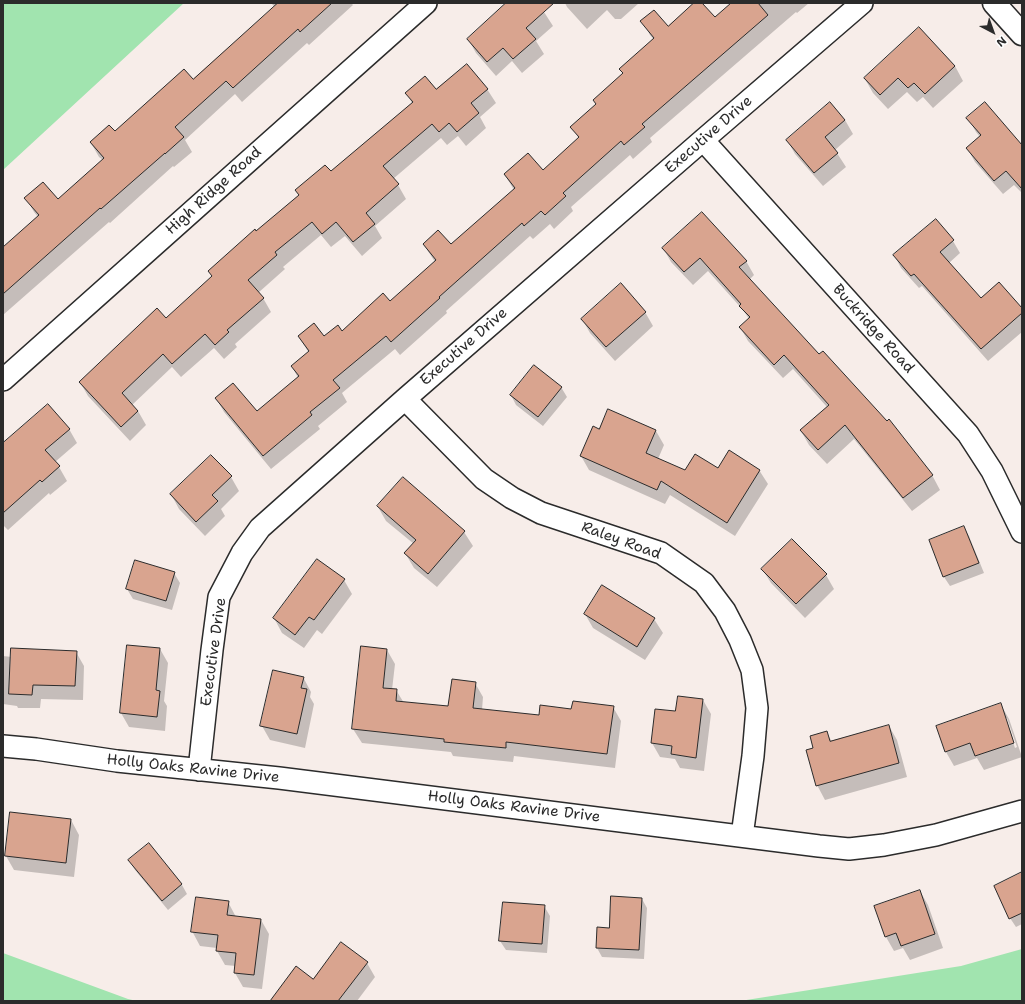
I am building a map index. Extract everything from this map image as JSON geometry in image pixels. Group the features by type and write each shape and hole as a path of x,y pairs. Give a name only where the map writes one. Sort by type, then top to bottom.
{"main road":[{"path":"994,3 1022,34"}],"street":[{"name":"High Ridge Road","path":"3,380 426,3"},
{"name":"Executive Drive","path":"198,770 219,597 242,553 260,528 404,399 862,3"},
{"name":"Buckridge Road","path":"703,140 968,434 992,471 1022,532"},
{"name":"Raley Road","path":"404,399 484,479 512,498 541,513 661,553 704,583 725,611 740,640 752,670 757,708 753,756 742,836"},
{"name":"Holly Oaks Ravine Drive","path":"3,746 198,770 286,779 848,849 884,845 936,835 1022,811"}],"green space":[{"path":"3,3 184,3 3,170"},
{"path":"1022,949 1022,1001 740,1001 961,966"},
{"path":"3,953 128,999 137,1001 3,1001"}],"building":[{"path":"278,3 332,3 300,32 298,29 233,88 226,81 175,127 184,137 101,209 100,208 3,294 3,247 39,215 24,198 43,182 58,199 104,158 90,142 109,125 115,131 184,69 193,79"},
{"path":"506,3 554,3 526,28 536,39 513,59 503,48 487,62 467,39"},
{"path":"694,3 702,3 715,17 731,3 758,3 768,15 642,124 645,127 624,145 621,141 563,193 566,196 545,215 541,211 524,226 522,223 391,342 386,336 333,380 340,388 310,412 312,415 263,456 215,398 233,383 257,411 299,376 291,366 309,351 298,336 314,323 324,336 338,325 342,331 383,293 390,301 436,260 423,244 438,230 451,244 515,188 504,174 528,153 543,170 579,137 570,127 596,104 593,100 623,73 619,69 654,38 640,21 654,10 668,26"},
{"path":"919,27 955,66 925,94 914,83 908,88 898,78 880,95 864,78"},
{"path":"467,64 488,89 471,103 479,113 457,132 449,123 439,132 432,124 383,166 399,184 366,213 375,224 353,242 336,222 322,234 312,222 275,252 277,255 248,280 264,298 227,330 229,332 215,345 205,334 172,364 163,354 122,393 138,411 121,427 79,382 157,308 166,318 212,276 208,271 255,229 256,231 299,195 295,190 325,165 331,171 413,102 405,93 425,76 436,89"},
{"path":"830,102 845,120 825,137 838,153 814,173 786,140"},
{"path":"985,102 1022,145 1022,189 1006,171 994,181 966,148 981,135 966,118"},
{"path":"702,212 747,261 739,267 819,354 823,351 887,421 889,419 933,475 903,498 845,425 818,450 800,430 829,405 784,355 774,365 739,327 750,317 739,306 741,304 700,258 684,272 662,248"},
{"path":"936,219 954,240 940,252 981,298 999,282 1022,308 1022,313 981,349 914,274 911,276 893,255"},
{"path":"621,283 646,312 606,347 581,319"},
{"path":"534,365 562,387 538,417 510,395"},
{"path":"48,404 70,429 45,450 60,466 42,482 40,480 3,513 3,443"},
{"path":"608,409 656,430 646,453 685,470 695,454 718,468 729,450 760,470 727,523 661,481 657,490 580,456 593,426 599,429"},
{"path":"211,455 232,476 212,495 218,501 196,522 170,494"},
{"path":"403,477 465,531 428,574 404,553 416,540 377,506"},
{"path":"964,526 979,563 943,577 929,540"},
{"path":"792,539 827,574 796,604 761,569"},
{"path":"317,559 345,579 314,620 309,617 295,635 273,618"},
{"path":"135,560 175,572 166,601 126,589"},
{"path":"602,585 655,618 637,647 584,614"},
{"path":"127,645 160,648 156,690 160,691 157,717 120,713"},
{"path":"361,646 387,649 383,688 397,689 396,701 448,706 452,679 476,682 473,708 539,715 540,705 571,709 573,701 614,706 607,754 506,742 506,748 444,742 444,739 352,729"},
{"path":"11,648 77,651 75,686 33,685 32,695 9,694"},
{"path":"273,670 304,677 301,688 307,689 297,734 260,726"},
{"path":"678,696 703,699 696,758 671,754 672,746 651,743 655,709 675,711"},
{"path":"1001,703 1014,743 975,756 970,743 945,752 936,726"},
{"path":"889,725 899,763 816,786 806,750 813,748 810,736 827,731 830,741"},
{"path":"10,812 71,819 66,863 5,856"},
{"path":"149,843 182,884 162,901 128,860"},
{"path":"1022,872 1022,913 1009,919 994,886"},
{"path":"920,890 935,934 901,946 896,933 885,937 874,906"},
{"path":"611,896 642,898 639,950 596,948 597,927 609,928"},
{"path":"196,897 229,901 227,915 261,919 254,975 234,973 236,953 216,951 218,935 191,932"},
{"path":"503,902 545,905 542,944 499,941"},
{"path":"341,942 368,962 338,1001 270,1001 296,966 313,979"}]}
